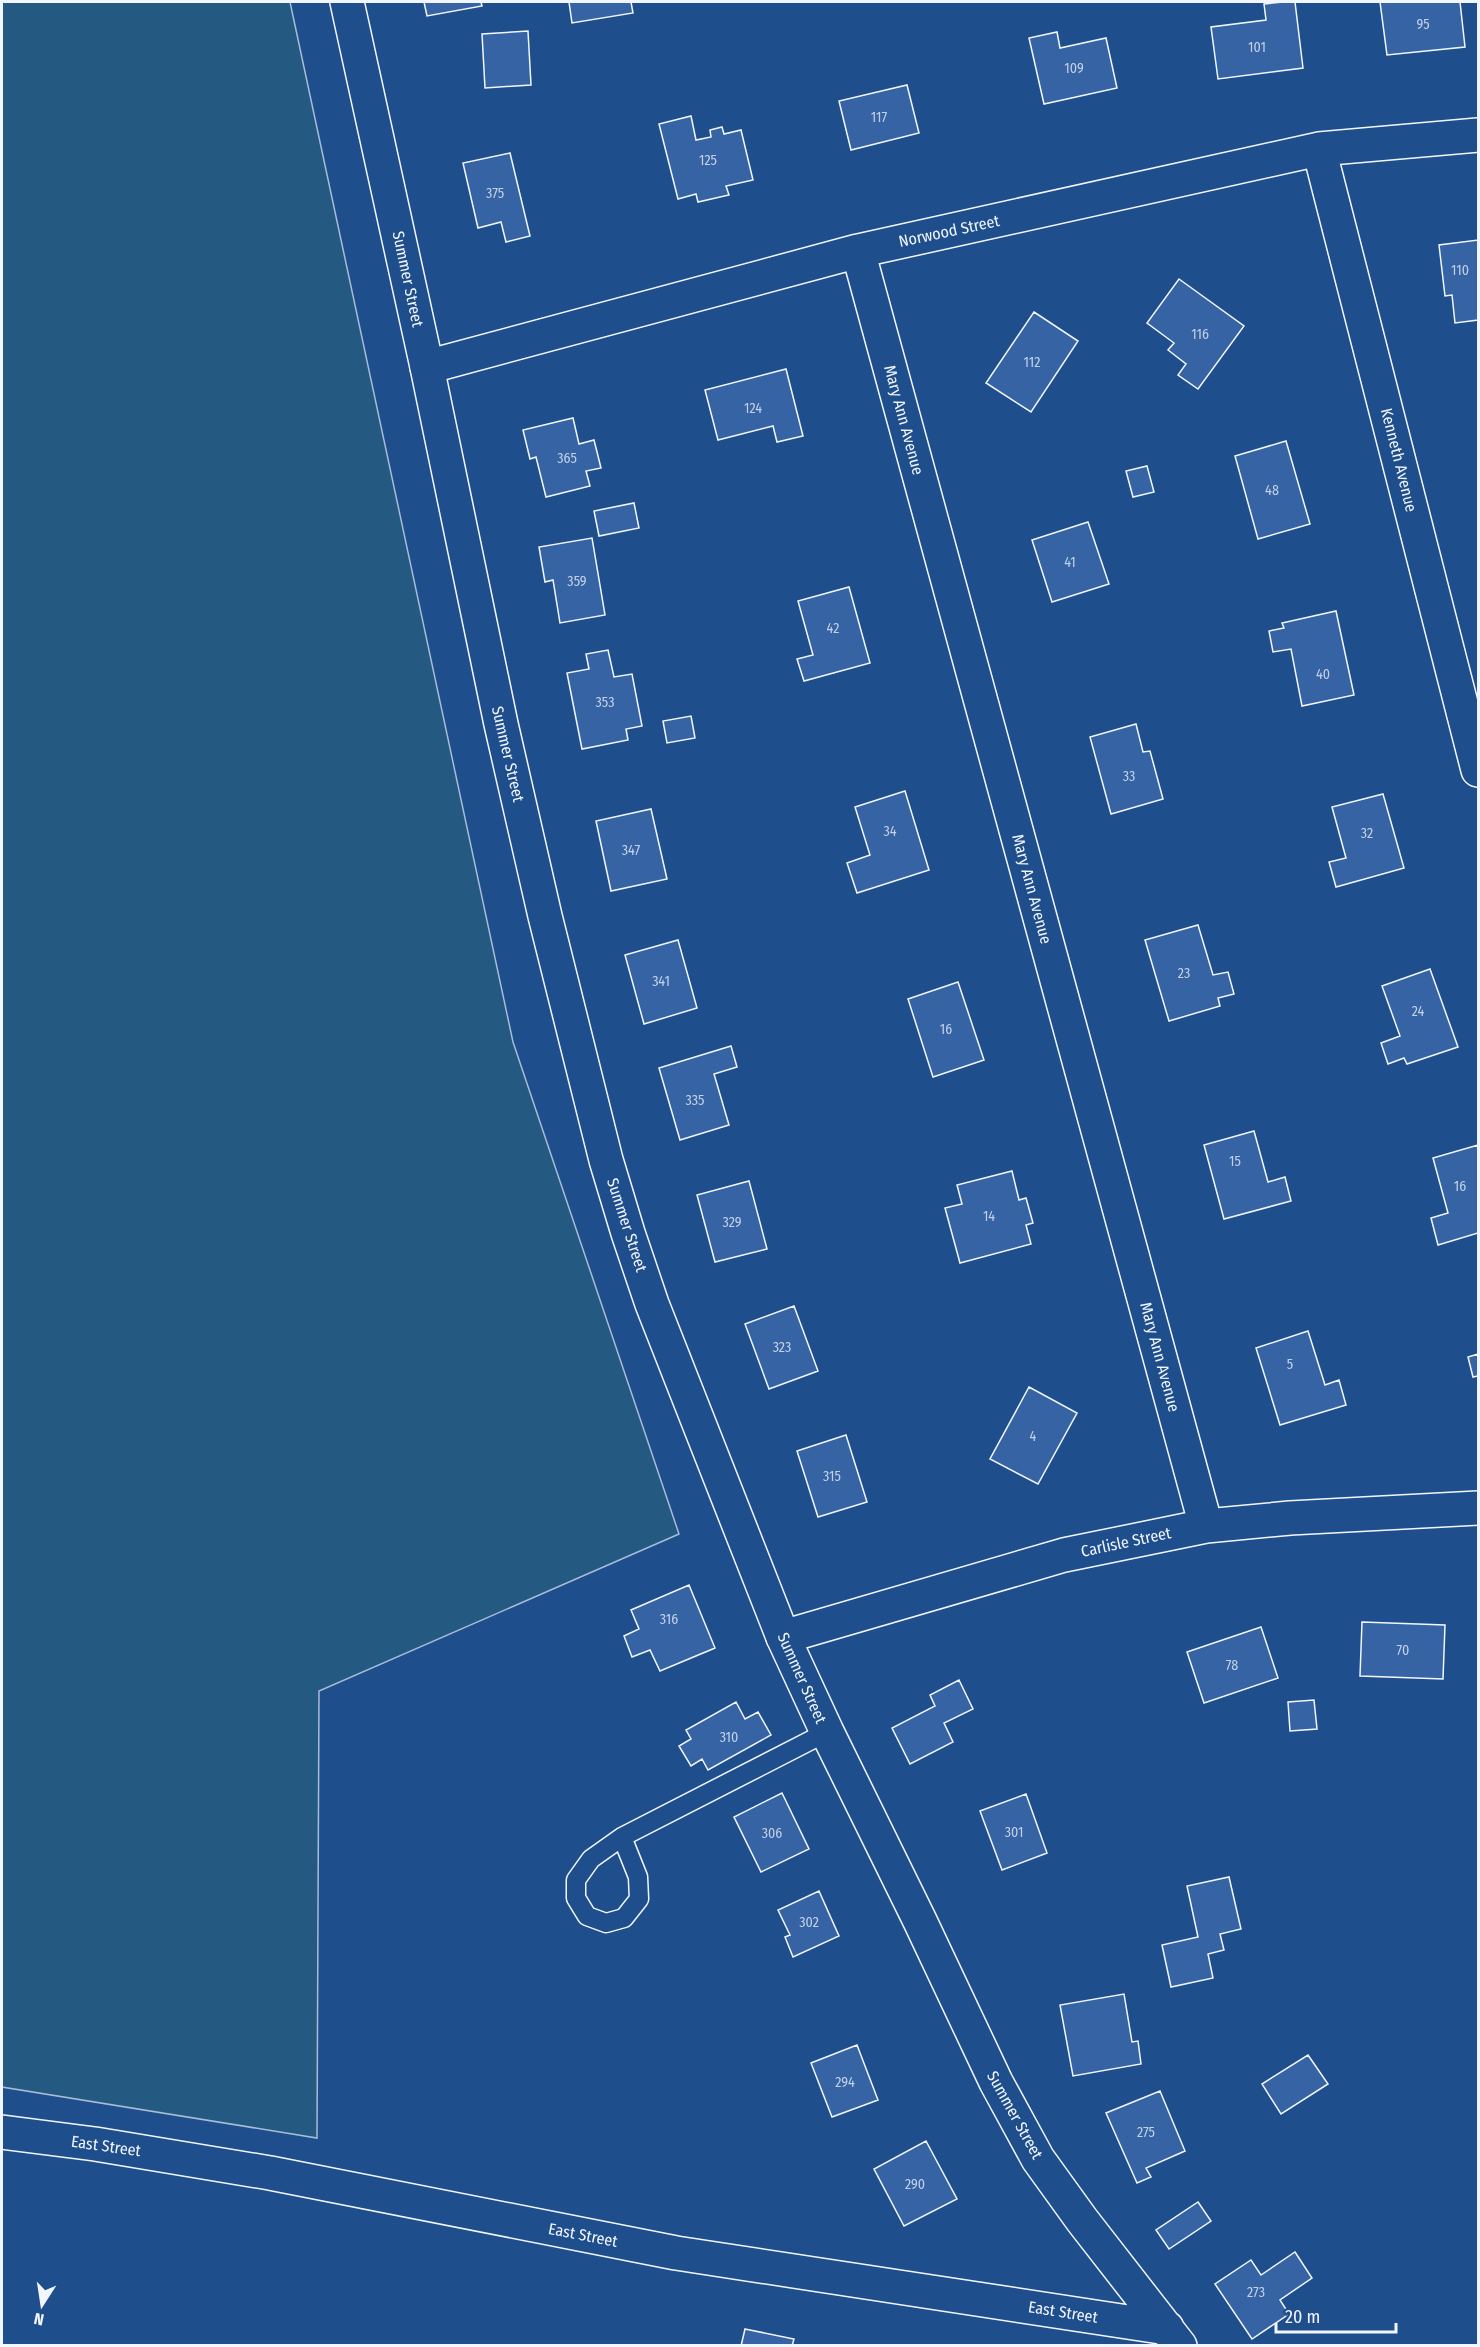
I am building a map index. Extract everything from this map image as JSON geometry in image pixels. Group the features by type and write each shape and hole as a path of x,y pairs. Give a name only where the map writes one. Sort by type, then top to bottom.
{"street":[{"name":"Summer Street","path":"347,2 542,905 606,1160 652,1304 783,1637 996,2082 1038,2159 1082,2220 1174,2337"},
{"name":"Norwood Street","path":"427,367 858,251 1319,149 1479,135"},
{"name":"Kenneth Avenue","path":"1319,149 1479,770"},
{"name":"Mary Ann Avenue","path":"858,251 1206,1526"},
{"name":"Carlisle Street","path":"783,1637 1064,1555 1206,1526 1290,1518 1479,1508"},
{"name":"East Street","path":"2,2132 106,2146 270,2173 676,2253 1174,2337"}],"lane":[{"path":"622,1837 638,1877 639,1899 624,1918 606,1923 587,1916 576,1898 576,1880 591,1859 622,1837 827,1732"}],"shaded area":[{"path":"2,2 290,2 513,1042 679,1534 319,1691 317,2138 2,2087"}],"building":[{"path":"424,2 481,2 482,6 427,16"},
{"path":"569,2 631,2 633,13 572,23"},
{"path":"1295,2 1303,68 1218,79 1211,27 1266,20 1264,4"},
{"path":"1380,2 1460,2 1465,47 1387,55"},
{"path":"528,31 531,85 485,88 482,34"},
{"path":"1057,32 1060,48 1106,38 1117,88 1044,104 1029,38"},
{"path":"907,85 919,133 851,150 839,101"},
{"path":"691,116 696,140 711,137 710,130 722,127 724,134 741,130 753,180 726,186 729,195 698,202 696,194 678,199 659,124"},
{"path":"510,153 530,236 506,242 501,222 478,228 463,163"},
{"path":"1478,240 1478,320 1455,323 1452,295 1445,296 1439,245"},
{"path":"1179,279 1244,326 1198,389 1178,375 1186,364 1168,350 1174,343 1147,323"},
{"path":"1034,312 1078,341 1031,412 986,383"},
{"path":"786,369 803,436 777,442 773,426 718,440 705,390"},
{"path":"573,418 579,444 594,440 601,468 586,471 590,486 546,497 536,457 530,459 523,430"},
{"path":"1286,441 1310,524 1258,539 1235,456"},
{"path":"1147,466 1154,492 1133,497 1126,471"},
{"path":"634,503 639,528 599,536 594,511"},
{"path":"1088,522 1109,584 1052,602 1032,540"},
{"path":"592,538 605,615 560,623 553,580 545,582 539,547"},
{"path":"849,587 870,663 804,681 797,659 813,655 798,601"},
{"path":"1336,611 1354,695 1302,706 1291,649 1273,652 1269,631 1284,628 1282,623"},
{"path":"608,650 614,677 632,674 642,726 626,729 628,740 582,749 567,673 589,669 586,654"},
{"path":"691,716 695,738 667,743 663,721"},
{"path":"1136,724 1143,752 1150,751 1163,799 1111,814 1090,737"},
{"path":"905,791 929,870 857,893 847,863 870,855 855,807"},
{"path":"1383,794 1404,868 1336,887 1329,862 1346,858 1332,807"},
{"path":"651,809 667,879 611,891 596,821"},
{"path":"1198,925 1213,975 1228,972 1234,994 1218,998 1220,1006 1169,1021 1145,940"},
{"path":"678,940 697,1008 644,1024 625,955"},
{"path":"1430,969 1458,1047 1407,1064 1404,1058 1388,1064 1381,1043 1400,1036 1382,986"},
{"path":"958,982 984,1060 933,1077 908,999"},
{"path":"731,1046 737,1067 714,1074 729,1125 680,1140 659,1068"},
{"path":"1254,1131 1268,1182 1285,1177 1291,1201 1224,1219 1204,1145"},
{"path":"1478,1145 1478,1233 1438,1245 1431,1218 1448,1213 1433,1158"},
{"path":"1012,1171 1019,1200 1026,1198 1033,1223 1026,1225 1031,1244 960,1263 945,1208 962,1204 957,1185"},
{"path":"749,1181 767,1249 715,1262 697,1195"},
{"path":"794,1306 818,1371 769,1389 745,1324"},
{"path":"1308,1331 1325,1385 1339,1380 1346,1405 1280,1425 1256,1348"},
{"path":"1478,1354 1478,1376 1473,1377 1468,1357"},
{"path":"1029,1387 1077,1413 1038,1484 990,1459"},
{"path":"846,1435 867,1502 818,1517 797,1451"},
{"path":"689,1585 715,1648 660,1671 650,1650 632,1657 624,1636 639,1629 631,1610"},
{"path":"1362,1622 1445,1625 1443,1679 1360,1676"},
{"path":"1261,1627 1278,1678 1204,1703 1187,1652"},
{"path":"959,1680 973,1709 944,1723 953,1742 910,1764 892,1728 935,1706 930,1695"},
{"path":"1314,1700 1317,1729 1290,1731 1288,1702"},
{"path":"736,1702 745,1719 758,1712 771,1735 708,1770 702,1759 691,1766 679,1746 691,1739 686,1730"},
{"path":"782,1793 809,1849 761,1872 734,1817"},
{"path":"1026,1794 1047,1853 1002,1870 980,1811"},
{"path":"1229,1877 1241,1929 1220,1934 1224,1950 1208,1954 1213,1978 1171,1987 1162,1945 1198,1937 1187,1886"},
{"path":"819,1891 839,1936 793,1957 785,1937 790,1935 778,1910"},
{"path":"1124,1994 1132,2042 1138,2041 1141,2064 1073,2076 1060,2005"},
{"path":"857,2045 878,2100 832,2117 811,2063"},
{"path":"1308,2055 1328,2084 1281,2114 1262,2084"},
{"path":"1160,2091 1185,2151 1146,2168 1151,2177 1137,2183 1106,2113"},
{"path":"926,2141 957,2199 904,2226 874,2169"},
{"path":"1198,2202 1211,2221 1169,2249 1156,2230"},
{"path":"1295,2252 1312,2278 1280,2300 1289,2314 1252,2339 1215,2284 1251,2260 1261,2275"},
{"path":"745,2329 794,2339 792,2346 741,2346"}]}
